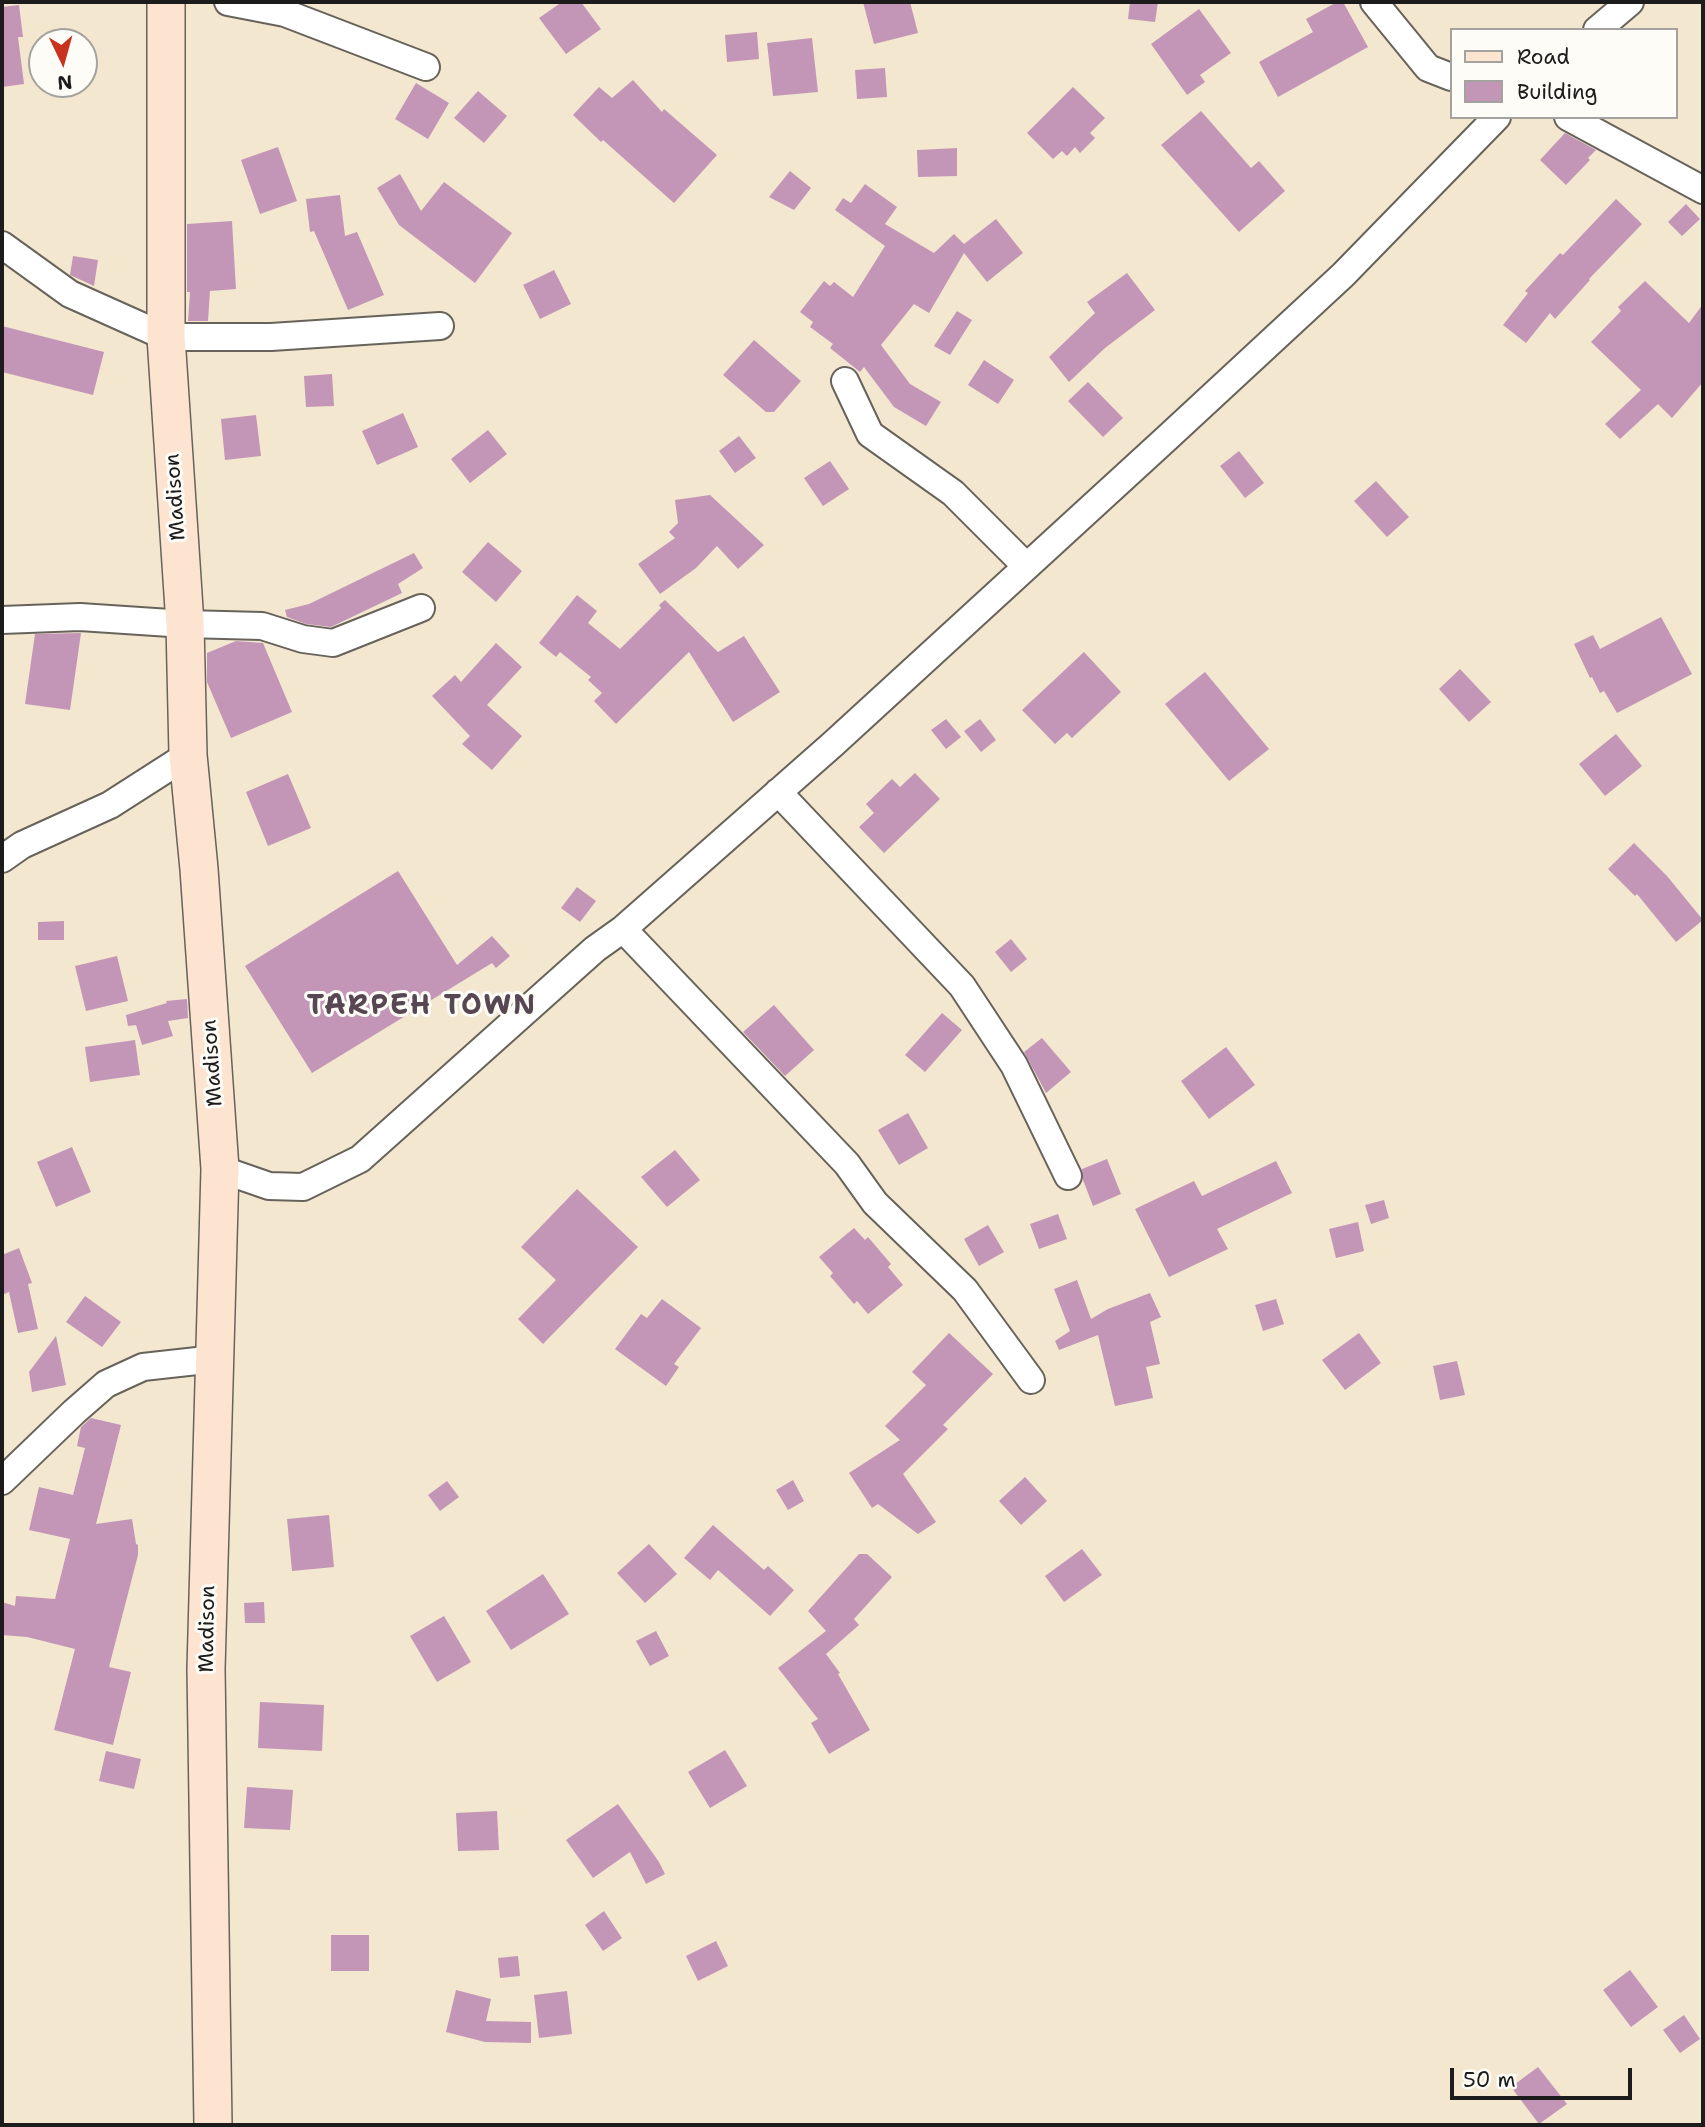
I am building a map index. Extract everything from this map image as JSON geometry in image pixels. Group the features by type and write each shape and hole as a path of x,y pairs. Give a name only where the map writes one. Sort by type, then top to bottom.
{"street":[{"name":"Madison","path":"166,2 166,337 185,624 188,755 200,869 220,1169 206,1669 213,2125"},
{"path":"228,2 285,13 426,67"},
{"path":"1374,2 1428,68 1450,77"},
{"path":"1599,28 1630,2"},
{"path":"220,1169 269,1186 303,1187 360,1159 595,949 623,929 778,792 1026,566 1343,275 1495,119"},
{"path":"1572,119 1703,190"},
{"path":"2,245 70,294 166,337 271,337 440,326"},
{"path":"845,381 870,434 953,493 1026,566"},
{"path":"2,620 80,617 262,626 303,639 333,643 421,608"},
{"path":"2,859 22,845 110,805 188,755"},
{"path":"778,792 962,986 1014,1065 1068,1176"},
{"path":"623,929 847,1164 875,1203 965,1290 1031,1380"},
{"path":"2,1481 106,1384 143,1367 215,1359"}],"building":[{"path":"562,2 581,2 601,29 566,54 539,18"},
{"path":"863,2 910,2 918,33 874,44"},
{"path":"1130,2 1158,2 1155,22 1128,19"},
{"path":"1337,2 1343,2 1368,47 1278,97 1259,62 1313,32 1306,19"},
{"path":"19,5 23,37 18,37 24,84 2,87 2,7"},
{"path":"1199,9 1231,53 1200,75 1205,82 1187,95 1151,44"},
{"path":"757,32 759,59 727,62 725,35"},
{"path":"812,38 818,92 773,96 767,43"},
{"path":"885,68 887,97 857,99 855,70"},
{"path":"633,80 662,112 664,109 717,155 674,203 573,115 599,87 612,98"},
{"path":"416,83 449,103 428,139 395,119"},
{"path":"1073,87 1105,118 1090,133 1095,138 1080,153 1075,147 1067,156 1062,151 1053,159 1027,133"},
{"path":"478,91 507,116 484,143 454,118"},
{"path":"1201,111 1251,168 1259,161 1285,191 1239,232 1161,145"},
{"path":"1565,133 1596,150 1566,185 1540,160"},
{"path":"278,147 297,201 260,214 241,160"},
{"path":"957,148 957,176 918,177 917,150"},
{"path":"790,171 811,188 794,210 769,197"},
{"path":"400,174 421,211 444,182 512,233 475,283 399,225 377,188"},
{"path":"865,184 897,207 885,224 934,253 954,234 964,244 996,219 1023,253 987,282 964,253 929,313 914,304 881,345 910,384 941,402 926,426 894,407 864,367 860,372 830,348 833,344 810,327 813,322 800,312 824,281 830,286 834,282 853,297 885,246 835,210 843,198 851,203"},
{"path":"340,195 345,236 357,232 384,295 348,310 314,231 310,232 306,199"},
{"path":"1616,199 1642,224 1555,319 1550,313 1526,343 1503,325 1528,293 1525,291"},
{"path":"1686,204 1700,219 1682,236 1668,222"},
{"path":"232,221 236,289 210,291 208,321 188,321 190,292 187,292 187,224"},
{"path":"73,256 98,260 94,286 70,275"},
{"path":"554,270 571,304 540,319 523,285"},
{"path":"1127,273 1155,310 1105,348 1069,382 1049,357 1095,313 1087,302"},
{"path":"1645,281 1689,323 1703,304 1703,382 1672,418 1658,404 1620,439 1605,424 1641,390 1591,342 1621,311 1618,307"},
{"path":"957,311 972,320 950,355 934,346"},
{"path":"2,326 104,352 93,395 2,372"},
{"path":"754,340 801,381 774,412 766,412 723,375"},
{"path":"984,360 1014,380 998,404 968,385"},
{"path":"332,374 334,406 306,407 304,376"},
{"path":"1088,382 1123,418 1103,437 1068,401"},
{"path":"403,413 418,447 377,465 362,431"},
{"path":"256,415 261,456 225,460 221,419"},
{"path":"488,430 507,454 470,483 451,459"},
{"path":"739,436 756,458 735,473 719,451"},
{"path":"1239,451 1264,483 1245,498 1220,466"},
{"path":"830,461 849,489 823,506 804,478"},
{"path":"1376,481 1409,517 1387,537 1354,501"},
{"path":"710,495 764,545 738,569 717,546 696,568 660,594 638,564 675,538 669,532 678,523 675,500"},
{"path":"488,542 522,571 496,602 462,572"},
{"path":"414,553 423,568 398,584 402,593 331,627 306,624 287,617 285,610 309,604"},
{"path":"577,595 597,611 588,623 620,649 661,608 659,605 665,600 718,652 744,636 780,692 733,722 689,652 616,724 594,701 602,693 588,680 591,677 560,652 556,657 539,643"},
{"path":"1661,617 1692,674 1617,713 1604,691 1600,693 1592,677 1590,678 1574,644 1593,635 1600,649"},
{"path":"81,633 70,710 25,704 35,634"},
{"path":"236,641 263,643 292,712 231,738 207,682 207,653"},
{"path":"496,643 522,667 487,705 522,736 492,770 462,744 470,736 432,696 455,675 461,682"},
{"path":"1084,652 1121,692 1072,738 1067,733 1055,744 1022,710"},
{"path":"1460,669 1491,702 1469,722 1439,689"},
{"path":"1205,672 1269,749 1229,781 1165,704"},
{"path":"946,719 961,737 946,749 931,730"},
{"path":"980,719 996,740 981,752 964,731"},
{"path":"1616,734 1642,766 1605,796 1579,764"},
{"path":"915,773 940,799 884,853 859,827 874,813 866,804 892,779 900,787"},
{"path":"288,774 311,828 268,846 246,792"},
{"path":"1634,843 1667,876 1703,920 1676,942 1637,894 1635,896 1608,869"},
{"path":"398,871 457,965 492,936 510,956 496,968 492,963 312,1073 245,966"},
{"path":"577,887 596,901 580,922 561,908"},
{"path":"64,921 64,940 38,940 38,922"},
{"path":"1011,939 1027,959 1011,972 995,952"},
{"path":"117,956 128,1001 86,1011 75,966"},
{"path":"187,999 188,1018 168,1021 173,1036 142,1045 136,1025 128,1026 126,1015 167,1003 166,1001"},
{"path":"774,1005 814,1050 785,1076 743,1032"},
{"path":"942,1013 962,1030 925,1072 905,1055"},
{"path":"1042,1038 1071,1072 1046,1093 1024,1052"},
{"path":"135,1040 140,1075 90,1082 85,1047"},
{"path":"1226,1047 1255,1085 1209,1119 1181,1081"},
{"path":"908,1113 928,1148 899,1165 878,1130"},
{"path":"72,1147 91,1192 56,1207 37,1162"},
{"path":"675,1150 700,1180 667,1207 641,1177"},
{"path":"1107,1159 1121,1194 1093,1206 1083,1180 1082,1169"},
{"path":"1276,1161 1292,1193 1217,1229 1228,1249 1169,1277 1135,1209 1194,1181 1202,1196"},
{"path":"577,1189 638,1247 543,1344 518,1319 556,1280 521,1247"},
{"path":"1384,1200 1389,1218 1371,1224 1365,1205"},
{"path":"1058,1214 1067,1239 1039,1249 1030,1224"},
{"path":"1358,1222 1364,1251 1336,1258 1329,1229"},
{"path":"988,1225 1004,1252 979,1266 964,1239"},
{"path":"854,1228 865,1240 868,1237 891,1264 888,1267 903,1285 868,1314 857,1301 854,1304 830,1276 833,1273 819,1257"},
{"path":"19,1248 32,1283 28,1284 38,1329 18,1333 9,1292 2,1295 2,1255"},
{"path":"1077,1280 1091,1319 1108,1309 1150,1293 1161,1317 1150,1322 1160,1364 1146,1367 1153,1398 1115,1406 1098,1335 1059,1350 1055,1341 1070,1331 1054,1289"},
{"path":"85,1296 121,1322 102,1347 66,1322"},
{"path":"662,1299 701,1328 674,1364 679,1367 666,1386 615,1349 641,1314 647,1318"},
{"path":"1276,1299 1284,1324 1263,1331 1255,1305"},
{"path":"949,1333 993,1374 943,1425 948,1429 903,1474 936,1522 918,1534 878,1504 872,1508 849,1473 900,1440 885,1426 926,1385 912,1372"},
{"path":"1359,1333 1381,1363 1345,1390 1322,1360"},
{"path":"56,1336 66,1385 32,1392 29,1372"},
{"path":"1457,1361 1465,1395 1440,1400 1433,1366"},
{"path":"91,1418 121,1425 96,1524 132,1519 138,1545 138,1555 109,1667 131,1672 113,1745 54,1730 75,1649 27,1637 2,1635 2,1602 15,1606 16,1596 55,1599 70,1539 29,1530 39,1487 73,1495 85,1448 77,1446 81,1427"},
{"path":"1025,1477 1047,1501 1021,1525 999,1501"},
{"path":"793,1480 804,1501 788,1510 776,1490"},
{"path":"447,1481 459,1497 440,1511 428,1495"},
{"path":"329,1515 334,1567 292,1571 287,1519"},
{"path":"713,1525 764,1570 768,1566 794,1590 770,1616 718,1570 710,1580 684,1558"},
{"path":"649,1544 677,1574 645,1603 617,1573"},
{"path":"1082,1549 1102,1575 1064,1602 1045,1576"},
{"path":"859,1554 867,1554 892,1577 854,1619 859,1625 826,1654 840,1673 838,1674 870,1730 829,1754 811,1723 818,1719 778,1668 826,1631 808,1611"},
{"path":"543,1574 569,1614 511,1650 486,1611"},
{"path":"264,1602 265,1623 245,1623 244,1603"},
{"path":"444,1616 471,1662 437,1682 410,1636"},
{"path":"656,1631 669,1656 650,1666 636,1641"},
{"path":"260,1702 324,1705 322,1751 258,1748"},
{"path":"725,1750 747,1786 710,1808 688,1772"},
{"path":"106,1751 141,1759 134,1789 99,1781"},
{"path":"247,1787 293,1790 290,1830 244,1828"},
{"path":"618,1804 665,1874 646,1884 630,1852 593,1878 566,1840"},
{"path":"497,1811 499,1850 458,1851 456,1813"},
{"path":"604,1911 622,1938 603,1951 585,1925"},
{"path":"331,1935 369,1935 369,1971 331,1971"},
{"path":"716,1941 728,1966 698,1981 686,1956"},
{"path":"518,1956 520,1976 500,1978 498,1958"},
{"path":"1630,1970 1658,2007 1631,2027 1603,1990"},
{"path":"456,1990 491,1999 486,2021 531,2022 531,2043 485,2042 446,2032"},
{"path":"567,1991 572,2034 539,2038 534,1995"},
{"path":"1684,2015 1700,2039 1680,2053 1663,2030"},
{"path":"1538,2067 1567,2104 1539,2124 1511,2087"}],"district":[{"name":"TARPEH TOWN","path":"422,1007"}]}
